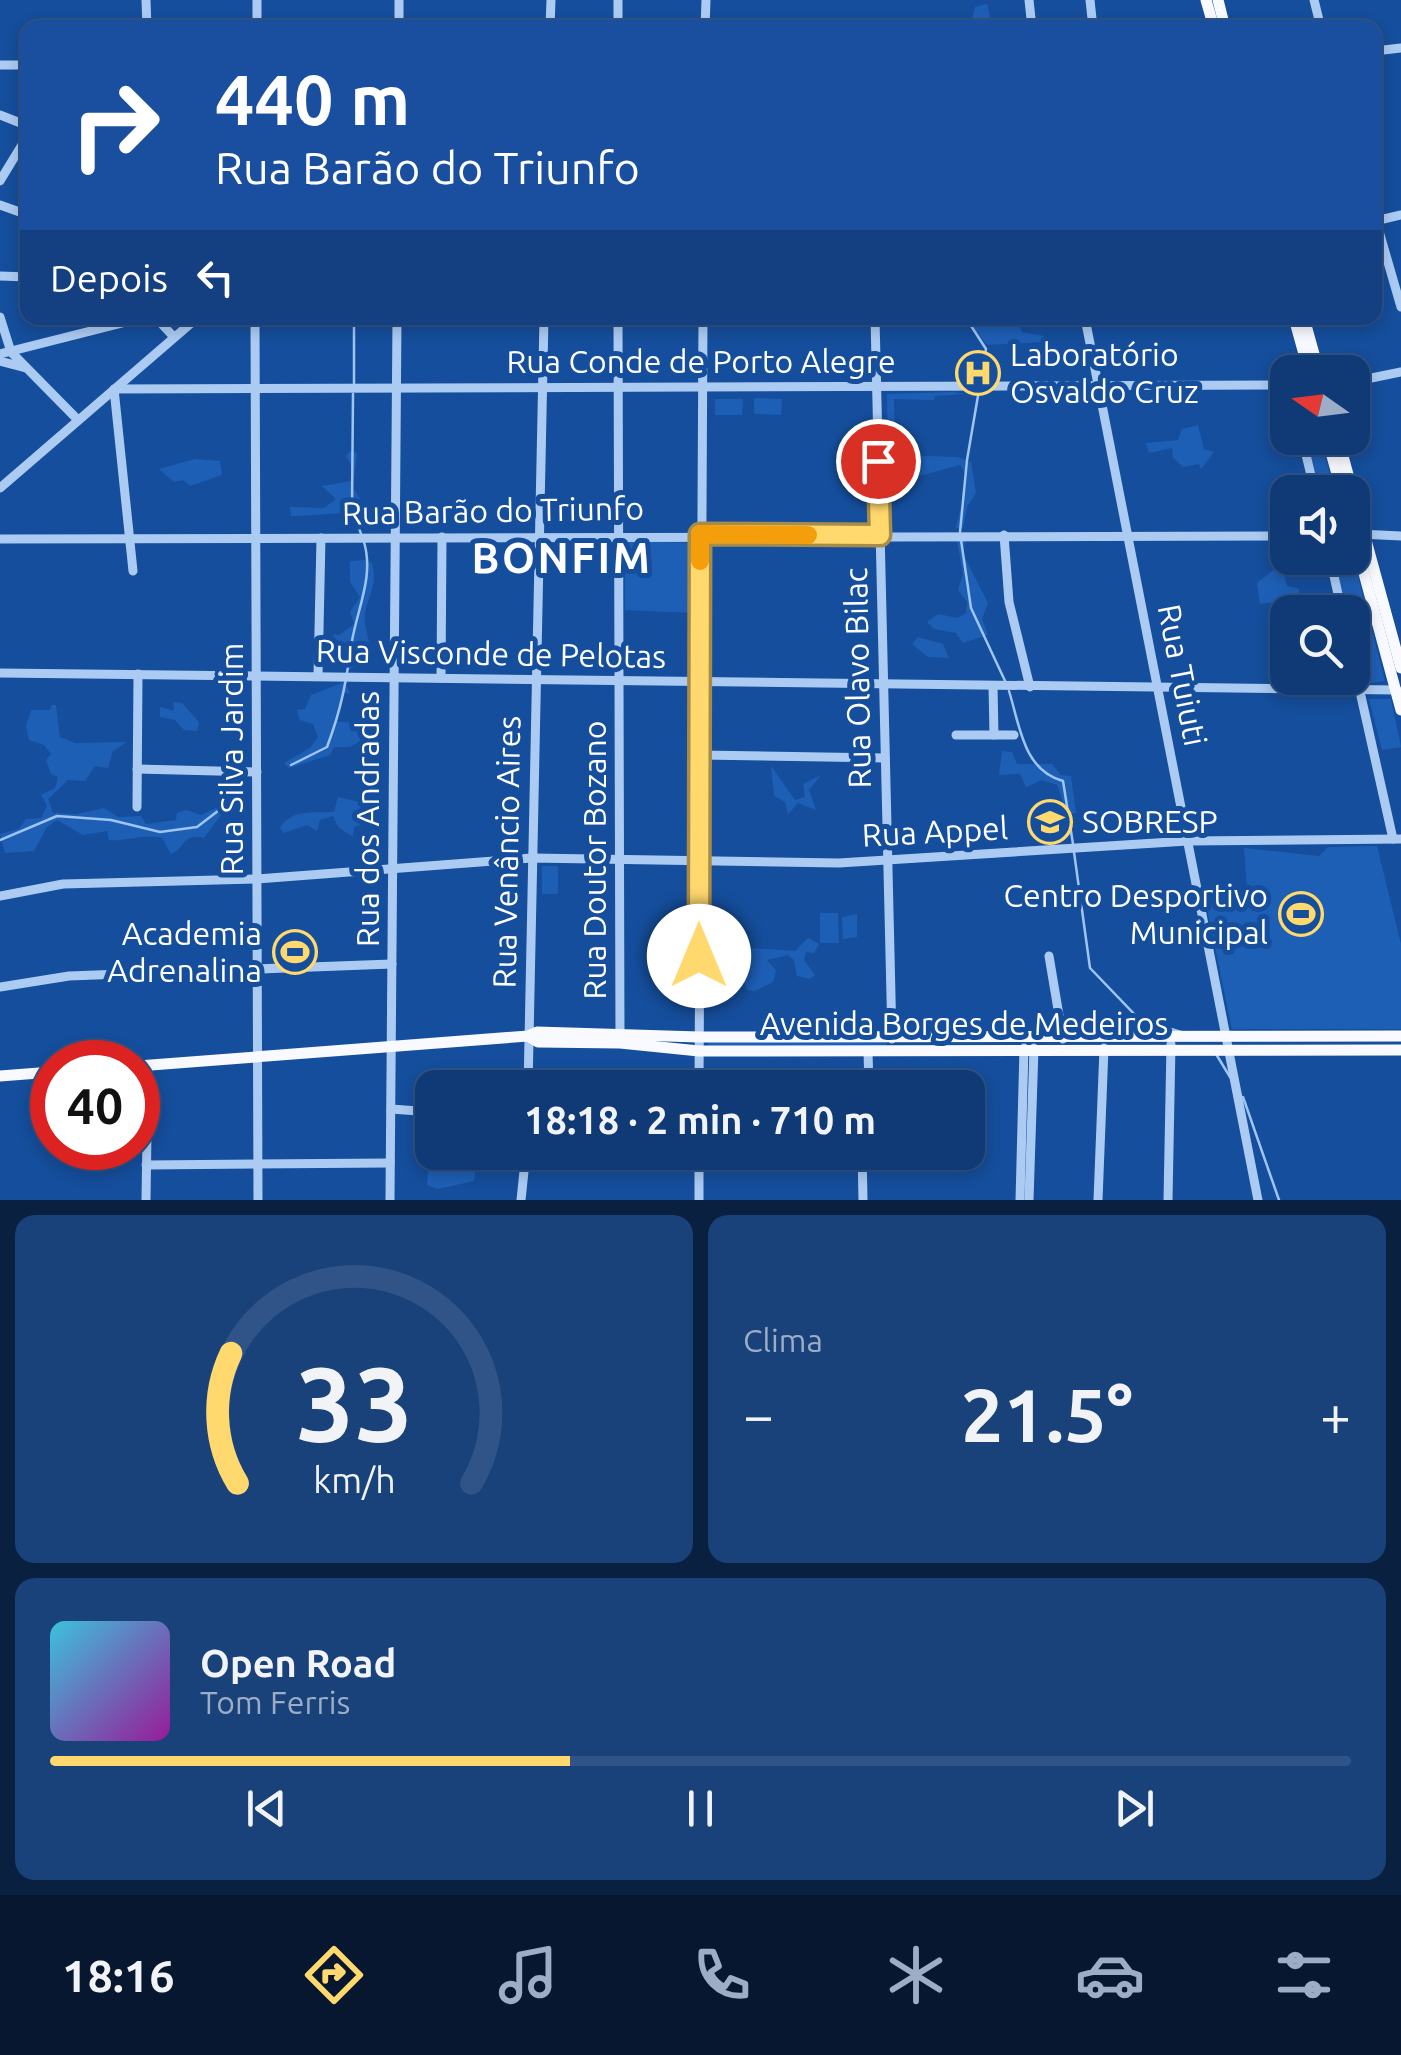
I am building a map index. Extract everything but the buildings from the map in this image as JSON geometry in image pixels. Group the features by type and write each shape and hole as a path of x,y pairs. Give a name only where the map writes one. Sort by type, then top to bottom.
{"main road":[{"path":"1296,325 1304,355"},
{"path":"1306,325 1314,355"},
{"path":"1367,575 1401,710"},
{"path":"1370,575 1401,668"},
{"name":"Avenida Borges de Medeiros","path":"160,1064 528,1036 538,1042 699,1037 1171,1036 1287,1050 1401,1050"},
{"path":"1286,1036 1287,1050"},
{"name":"Avenida Borges de Medeiros","path":"620,1039 699,1052 1170,1051 1286,1036 1401,1036"},
{"path":"0,1076 30,1074"}],"street":[{"path":"0,181 20,148"},
{"path":"1382,244 1401,307"},
{"path":"0,317 4,356"},
{"path":"4,356 117,325"},
{"path":"163,325 174,337"},
{"path":"0,488 189,325"},
{"name":"Rua Silva Jardim","path":"256,325 258,1200"},
{"name":"Rua dos Andradas","path":"390,1200 396,325"},
{"name":"Rua Venâncio Aires","path":"528,1070 544,325"},
{"name":"Rua Doutor Bozano","path":"618,325 620,1039"},
{"path":"699,1070 704,325"},
{"name":"Rua Olavo Bilac","path":"875,325 893,1051"},
{"name":"Rua Tuiuti","path":"1086,325 1258,1200"},
{"path":"4,356 27,368 78,420"},
{"path":"1370,378 1401,372"},
{"name":"Rua Conde de Porto Alegre","path":"114,390 1270,385"},
{"path":"114,390 133,572"},
{"name":"Rua Barão do Triunfo","path":"0,539 700,534 1270,536"},
{"path":"1370,534 1401,536"},
{"path":"1004,535 1009,602 1030,687"},
{"path":"441,678 442,537"},
{"path":"318,676 321,538"},
{"name":"Rua Visconde de Pelotas","path":"0,672 1270,690"},
{"path":"137,808 138,674"},
{"path":"993,686 994,735"},
{"name":"Rua Visconde de Pelotas","path":"1370,690 1398,690"},
{"path":"1361,695 1397,839"},
{"path":"956,735 1014,735"},
{"path":"700,756 885,758"},
{"path":"137,769 257,772"},
{"name":"Rua Appel","path":"0,896 63,884 257,879 532,858 888,861 1188,841 1397,839"},
{"path":"1050,956 1066,1051"},
{"path":"0,988 68,976 392,964"},
{"path":"1029,1036 1029,1200"},
{"path":"1098,1200 1104,1036"},
{"path":"1168,1200 1171,1036"},
{"path":"868,1051 869,1070"},
{"path":"1020,1200 1029,1051"},
{"path":"391,1108 415,1110"},
{"path":"160,1164 390,1163"},
{"path":"146,1170 146,1200"},
{"path":"522,1200 524,1170"},
{"path":"699,1170 699,1200"},
{"path":"863,1170 864,1200"}],"shaded area":[{"path":"987,4 991,20 972,20 975,7"},
{"path":"971,325 1019,326 1022,332 1044,336 1044,342 987,345"},
{"path":"887,394 965,394 935,396 934,400 894,399 895,455 958,457 971,462 976,493 967,507 963,528 956,528 966,488 960,465 919,476 891,463 888,457"},
{"path":"754,398 782,399 781,415 754,414"},
{"path":"715,399 743,399 742,415 715,415"},
{"path":"1198,425 1204,449 1214,452 1201,469 1199,464 1183,467 1173,458 1172,448 1149,453 1146,443 1178,440 1182,429"},
{"path":"350,451 357,453 353,488 371,515 291,516 290,507 324,508 336,499 322,486 351,481 353,469 346,456"},
{"path":"1310,455 1325,455 1330,475 1316,475"},
{"path":"195,459 220,461 222,475 190,486 183,480 174,482 159,469"},
{"path":"965,540 963,554 988,603 982,619 988,635 963,643 956,633 934,629 927,622 938,614 957,618 966,613 967,602 958,590 963,574 957,541"},
{"path":"625,541 693,543 694,613 625,610"},
{"path":"350,561 372,563 374,576 365,618 369,649 360,663 348,670 340,664 341,650 333,634 340,635 354,624 350,612 360,597 350,582"},
{"path":"1270,573 1284,575 1287,586 1299,589 1299,595 1270,595 1270,602 1260,604 1257,583"},
{"path":"1337,575 1358,575 1363,595 1342,595"},
{"path":"1370,623 1385,681 1370,683"},
{"path":"918,637 943,644 949,658 928,657 912,644"},
{"path":"344,682 350,693 343,693 334,721 362,724 368,697 371,711 364,739 350,747 334,747 330,755 289,768 284,763 310,748 318,737 313,724 300,720 297,710 305,709 311,695"},
{"path":"1369,699 1391,699 1401,747 1382,750"},
{"path":"173,702 182,703 199,722 197,731 184,730 175,720 160,717 160,707 174,711"},
{"path":"56,705 60,737 75,743 127,742 113,751 108,768 95,766 85,781 68,780 48,799 53,813 77,814 104,808 118,817 141,816 146,824 176,820 177,813 186,810 201,815 231,801 204,838 192,837 171,854 162,838 109,840 107,831 83,835 57,820 47,827 34,851 5,853 0,834 19,829 26,819 41,818 47,806 41,795 55,788 58,777 51,774 46,760 51,754 44,745 29,740 26,726 31,710 50,710"},
{"path":"1002,751 1012,752 1017,764 1052,764 1061,775 1071,776 1076,813 1067,814 1057,785 1042,780 1026,787 1020,774 999,775"},
{"path":"771,766 795,800 805,797 803,784 821,775 809,790 816,810 798,803 788,814 785,802 774,796"},
{"path":"338,797 363,803 367,823 354,827 353,837 338,827 333,816 320,820 317,831 307,825 284,833 280,828 296,815 334,812"},
{"name":"Centro Desportivo Municipal","path":"1377,846 1401,944 1401,1029 1232,1029 1203,889 1247,888 1244,848 1319,856 1328,847"},
{"path":"542,866 558,866 558,894 542,894"},
{"path":"820,913 838,913 839,943 820,943"},
{"path":"857,914 857,937 843,939 842,917"},
{"path":"808,938 819,944 814,953 806,952 804,960 815,975 810,979 797,976 794,960 788,955 767,960 776,970 773,982 755,991 748,990 743,981 723,979 739,971 751,948 795,951"},
{"path":"709,1041 887,1042 886,1046 706,1048"},
{"path":"428,1170 476,1170 474,1181 438,1189 427,1185"}],"waterway":[{"path":"354,325 354,386"},
{"path":"960,532 967,460 986,349 971,325"},
{"path":"353,394 352,505 361,534"},
{"path":"961,540 971,608 1006,683"},
{"path":"291,765 327,747 332,733 366,579 364,542"},
{"path":"1009,691 1031,757 1039,767 1063,781 1073,844"},
{"path":"0,840 57,816 111,820 160,832 197,827 244,791"},
{"path":"1074,852 1090,968 1139,1019 1181,1032"},
{"path":"1216,1054 1230,1077"},
{"path":"1243,1097 1279,1200"}],"slow traffic":[{"path":"700,561 700,534 808,535"}],"place":[{"name":"Laboratório Osvaldo Cruz","path":"978,373"},
{"name":"SOBRESP","path":"1050,822"},
{"name":"Centro Desportivo Municipal","path":"1301,914"},
{"name":"Academia Adrenalina","path":"295,952"}],"district":[{"name":"BONFIM","path":"562,558"}],"route":[{"path":"699,956 700,534 880,535 878,461"}]}
